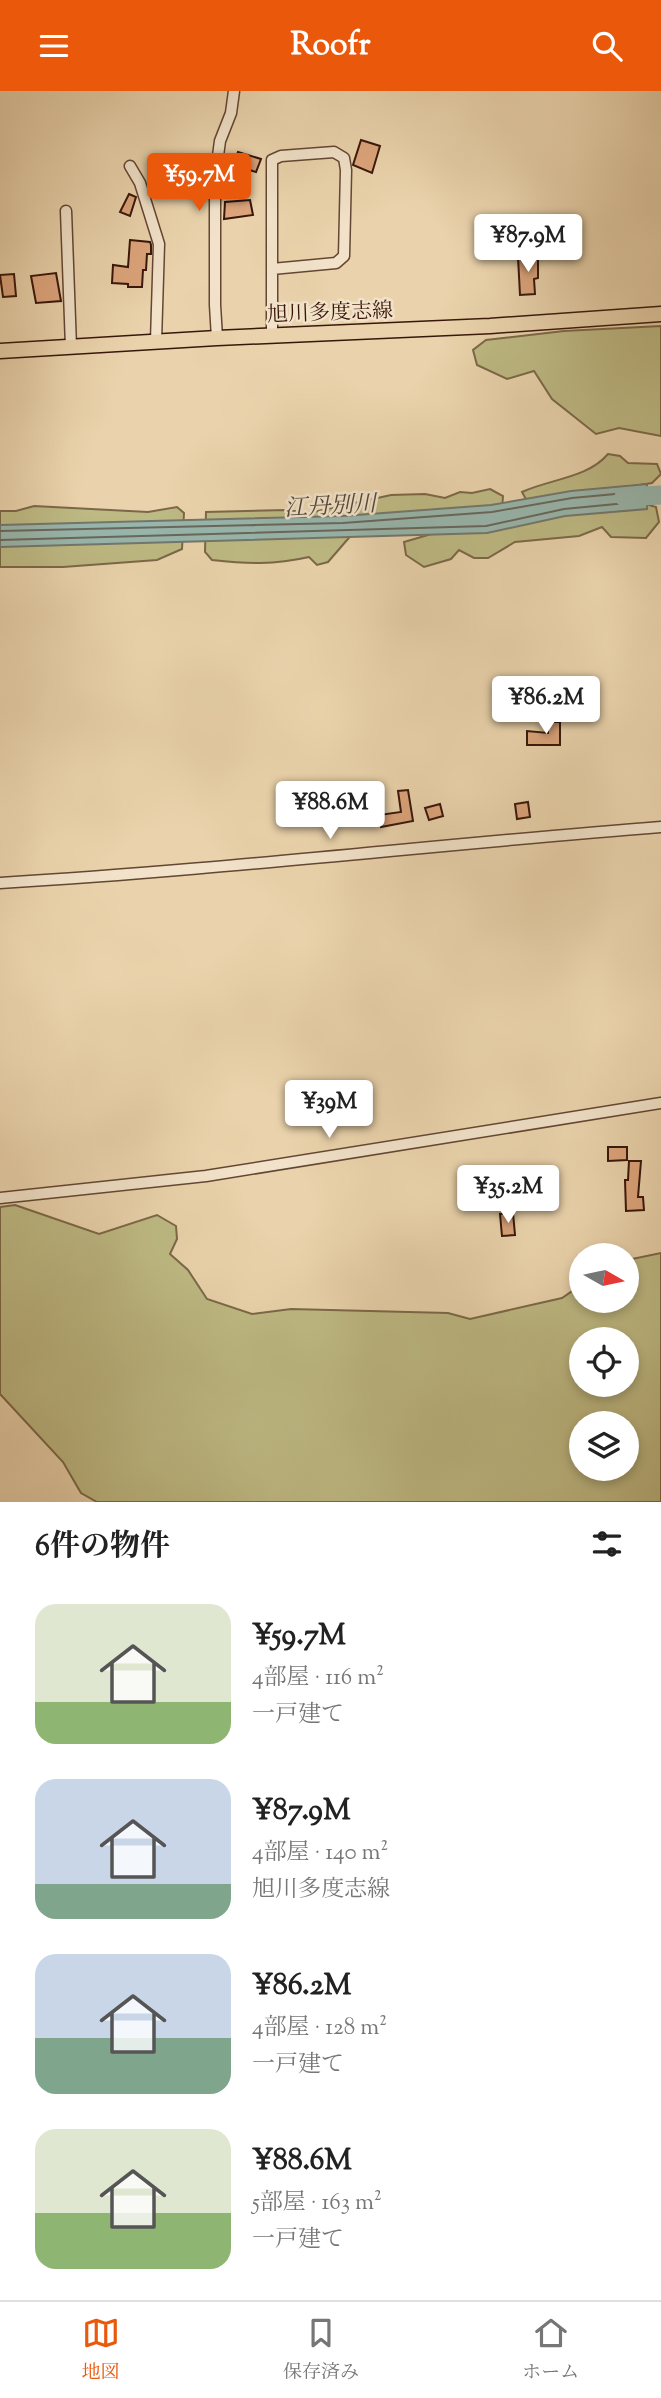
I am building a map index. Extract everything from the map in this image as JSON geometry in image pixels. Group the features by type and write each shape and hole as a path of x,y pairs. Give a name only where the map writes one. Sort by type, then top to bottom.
{"main road":[{"name":"旭川多度志線","path":"0,351 272,335 491,326 661,314"}],"street":[{"path":"218,338 215,305 215,177 220,141 231,113 234,91"},
{"path":"272,269 336,263 344,256 346,170 344,158 334,152 281,156 272,160 272,269 272,335"},
{"path":"130,166 140,183 159,244 156,341"},
{"path":"66,211 71,347"},
{"path":"0,883 223,867 661,827"},
{"path":"0,1198 206,1176 661,1103"}],"shaded area":[{"path":"661,326 661,436 619,428 596,434 552,399 534,371 507,379 477,365 473,350 486,340 564,331"},
{"path":"608,454 620,456 628,463 657,464 661,474 652,483 528,503 522,492 579,473 600,462"},
{"path":"490,489 503,496 502,510 360,525 328,562 317,565 309,557 260,563 212,560 205,552 206,512 286,510 309,513 391,495 425,494 445,498 460,492 472,493"},
{"path":"639,502 656,507 659,522 646,538 611,537 602,527 579,536 515,542 488,558 474,558 459,550 451,559 424,567 406,555 404,542 438,532"},
{"path":"34,506 148,512 177,507 184,513 182,549 157,560 63,567 0,567 0,511 16,511"},
{"path":"15,1205 99,1234 157,1215 176,1226 177,1239 170,1254 188,1270 207,1299 252,1314 291,1309 448,1313 470,1319 562,1298 569,1293 569,1313 639,1313 639,1258 661,1253 661,1502 97,1502 81,1493 63,1462 0,1394 0,1207"}],"water":[{"path":"647,484 647,509 565,516 487,533 0,547 0,525 343,516 491,505 571,491"}],"building":[{"path":"361,140 380,146 372,173 353,165"},
{"path":"238,152 261,159 256,172 233,165"},
{"path":"129,194 136,197 130,216 120,212"},
{"path":"250,200 253,215 224,219 225,202"},
{"path":"130,240 150,242 151,245 151,254 147,254 146,270 143,270 142,287 112,283 113,265 128,267"},
{"path":"538,256 538,278 534,279 535,294 520,295 518,257"},
{"path":"56,273 61,301 36,303 31,276"},
{"path":"14,274 16,296 3,297 0,275"},
{"path":"548,722 560,722 560,745 527,745 527,731 548,733"},
{"path":"408,790 413,821 381,827 379,815 401,812 398,791"},
{"path":"528,802 530,817 517,819 515,804"},
{"path":"440,804 443,816 429,820 425,808"},
{"path":"608,1147 627,1147 627,1160 608,1161"},
{"path":"629,1161 641,1161 638,1197 643,1197 644,1210 626,1211 625,1180 628,1180"},
{"path":"513,1213 515,1235 502,1236 500,1214"}],"waterway":[{"name":"江丹別川","path":"624,497 661,495"}]}
